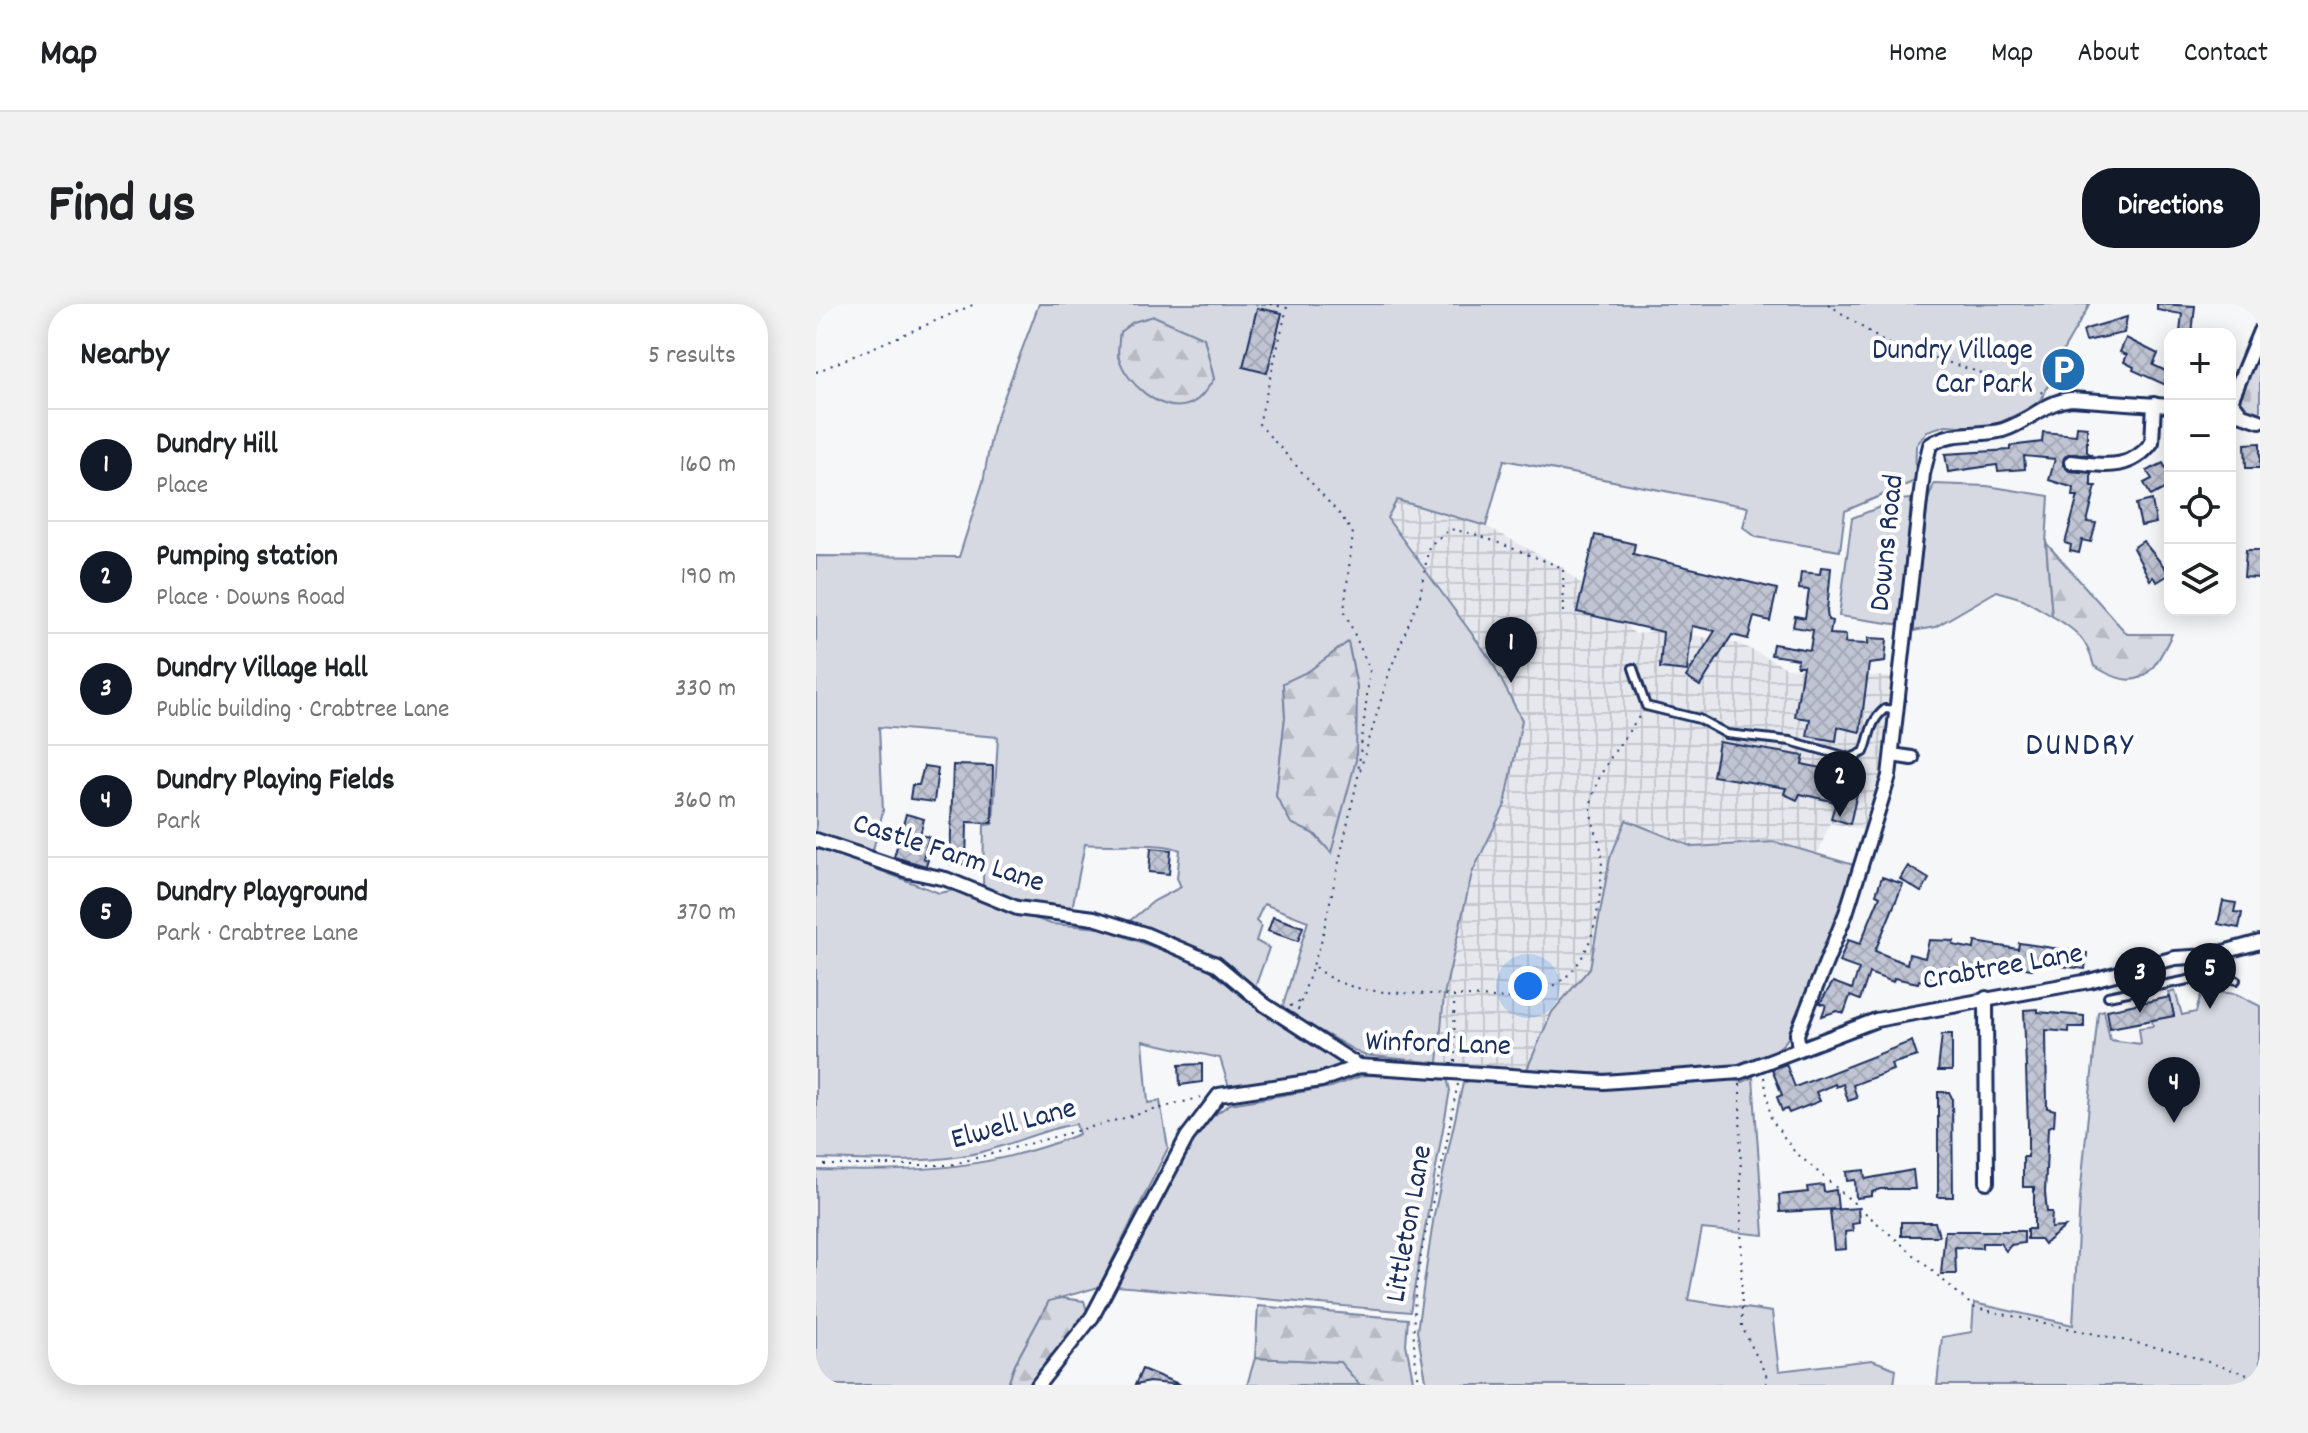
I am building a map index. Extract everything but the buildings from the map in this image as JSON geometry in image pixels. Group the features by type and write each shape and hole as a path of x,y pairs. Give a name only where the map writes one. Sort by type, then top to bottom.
{"street":[{"path":"2233,400 2233,392 2260,331"},
{"name":"Downs Road","path":"1799,1049 1797,1034 1846,913 1892,755 1925,453 1937,440 2001,430 2055,401 2164,405"},
{"path":"2071,462 2115,466 2129,463 2152,442 2154,404"},
{"path":"2236,411 2260,421"},
{"path":"1892,755 1912,758"},
{"name":"Castle Farm Lane","path":"816,840 908,871 946,879 1017,908 1094,918 1145,934 1216,964 1265,1005 1359,1066"},
{"name":"Crabtree Lane","path":"1760,1065 1876,1020 2089,981 2175,958 2209,956 2260,942"},
{"path":"1986,998 1987,1182"},
{"name":"Winford Lane","path":"1219,1095 1321,1080 1359,1066 1604,1082 1740,1072 1760,1065"},
{"path":"1038,1385 1092,1317 1187,1137 1219,1095"}],"lane":[{"path":"1633,668 1646,706 1699,719 1727,734 1790,741 1851,758 1864,752 1869,730 1879,713 1885,709 1898,710"},
{"path":"2209,956 2213,975"},
{"path":"2108,996 2213,975 2236,980"}],"path":[{"path":"816,372 975,304"},
{"path":"1270,304 1287,308 1259,424 1342,517 1353,534 1344,610 1370,670 1358,777"},
{"path":"1828,304 1884,342 2045,393 2055,401"},
{"path":"1303,1001 1358,777 1390,670 1420,596 1429,546 1436,537 1450,529 1478,535 1563,568 1564,616"},
{"path":"1314,966 1327,978 1392,994 1508,998 1555,987 1575,971 1588,941 1602,856 1591,817 1592,800 1601,774 1646,706"},
{"name":"Littleton Lane","path":"1420,1385 1412,1338 1414,1312 1458,1071 1454,996"},
{"path":"1760,1065 1771,1119 1794,1151 1975,1308 2178,1352 2260,1379"},
{"path":"1740,1072 1742,1327 1767,1377 1766,1385"},
{"name":"Elwell Lane","path":"816,1165 950,1165 1078,1128 1219,1095"}],"shaded area":[{"path":"1397,500 1486,526 1563,568 1635,634 1667,630 1740,644 1787,668 1897,678 1883,774 1866,830 1830,823 1818,853 1775,842 1693,847 1626,821 1610,858 1590,968 1552,1012 1527,1069 1438,1063 1444,995 1472,873 1505,805 1522,720 1387,518"}],"green space":[{"path":"1039,304 2090,304 2060,356 2044,395 2035,406 1988,428 1946,425 1927,431 1916,446 1915,481 1845,511 1840,551 1756,537 1743,527 1748,507 1504,460 1486,526 1397,500 1387,518 1491,660 1522,720 1505,805 1472,873 1444,995 1438,1063 1363,1055 1282,1009 1308,921 1264,904 1256,921 1261,926 1256,941 1269,948 1254,990 1228,965 1127,923 1154,901 1181,887 1177,878 1180,850 1162,846 1085,844 1072,909 1024,904 983,887 984,825 993,824 998,737 879,727 883,811 872,854 816,835 816,556 959,557 983,482 993,427","holes":["1120,332 1204,338 1214,379 1132,381 1118,357","1348,642 1357,687 1331,852 1276,796 1285,717 1283,684 1309,671"]},
{"path":"1154,316 1204,338 1214,379 1192,403 1177,406 1155,400 1136,386 1123,368 1118,349 1120,332 1133,322"},
{"path":"2260,347 2260,416 2244,412 2237,394"},
{"path":"1934,484 1987,486 2049,496 2046,543 2052,616 2023,599 1997,591 1935,627 1913,631 1928,500"},
{"path":"1911,499 1902,625 1839,616 1852,518 1898,500"},
{"path":"2046,543 2127,634 2172,634 2157,661 2142,677 2122,679 2094,666 2079,636 2052,616"},
{"path":"1348,642 1357,687 1356,760 1331,853 1316,835 1291,823 1276,796 1285,717 1283,683 1309,671"},
{"path":"1626,820 1693,847 1775,842 1857,866 1791,1032 1785,1042 1766,1056 1737,1065 1662,1074 1527,1069 1552,1012 1590,968 1610,858"},
{"path":"816,846 939,893 955,890 1051,924 1101,928 1215,969 1269,1014 1339,1058 1342,1063 1340,1070 1280,1084 1229,1087 1220,1058 1143,1041 1148,1103 1160,1101 1168,1148 1099,1287 1049,1301 1015,1364 1008,1385 816,1385 816,1170 885,1171 950,1167 1014,1155 1079,1134 1076,1124 982,1152 941,1159 816,1159"},
{"path":"2175,991 2182,1015 2196,1012 2201,995 2207,991 2236,994 2260,1006 2260,1385 1937,1385 1942,1337 1972,1332 1974,1303 2073,1325 2080,1197 2098,1012 2104,1010 2110,1040 2141,1044 2139,1028 2153,1026 2152,1020 2174,1016 2169,993"},
{"path":"1364,1075 1447,1078 1450,1090 1410,1312 1116,1286 1186,1149 1212,1117 1230,1104 1331,1087"},
{"path":"1715,1077 1743,1082 1753,1077 1764,1235 1702,1229 1688,1300 1772,1312 1779,1371 1872,1360 1896,1369 1894,1385 1427,1385 1417,1331 1434,1215 1463,1083 1477,1078 1611,1087"},
{"path":"1061,1298 1084,1301 1088,1314 1037,1373 1032,1385 1008,1385 1015,1364 1049,1301"},
{"path":"1258,1306 1408,1319 1406,1344 1414,1385 1360,1385 1340,1362 1255,1358"},
{"path":"1255,1358 1341,1362 1360,1385 1247,1385"}],"place":[{"name":"Dundry Village Car Park","path":"2064,369"},
{"name":"Dundry Hill","path":"1511,683"},
{"name":"Pumping station","path":"1840,817"},
{"name":"Dundry Playground","path":"2210,1009"},
{"name":"Dundry Village Hall","path":"2140,1013"},
{"name":"Dundry Playing Fields","path":"2174,1123"}],"district":[{"name":"DUNDRY","path":"2080,747"}]}
